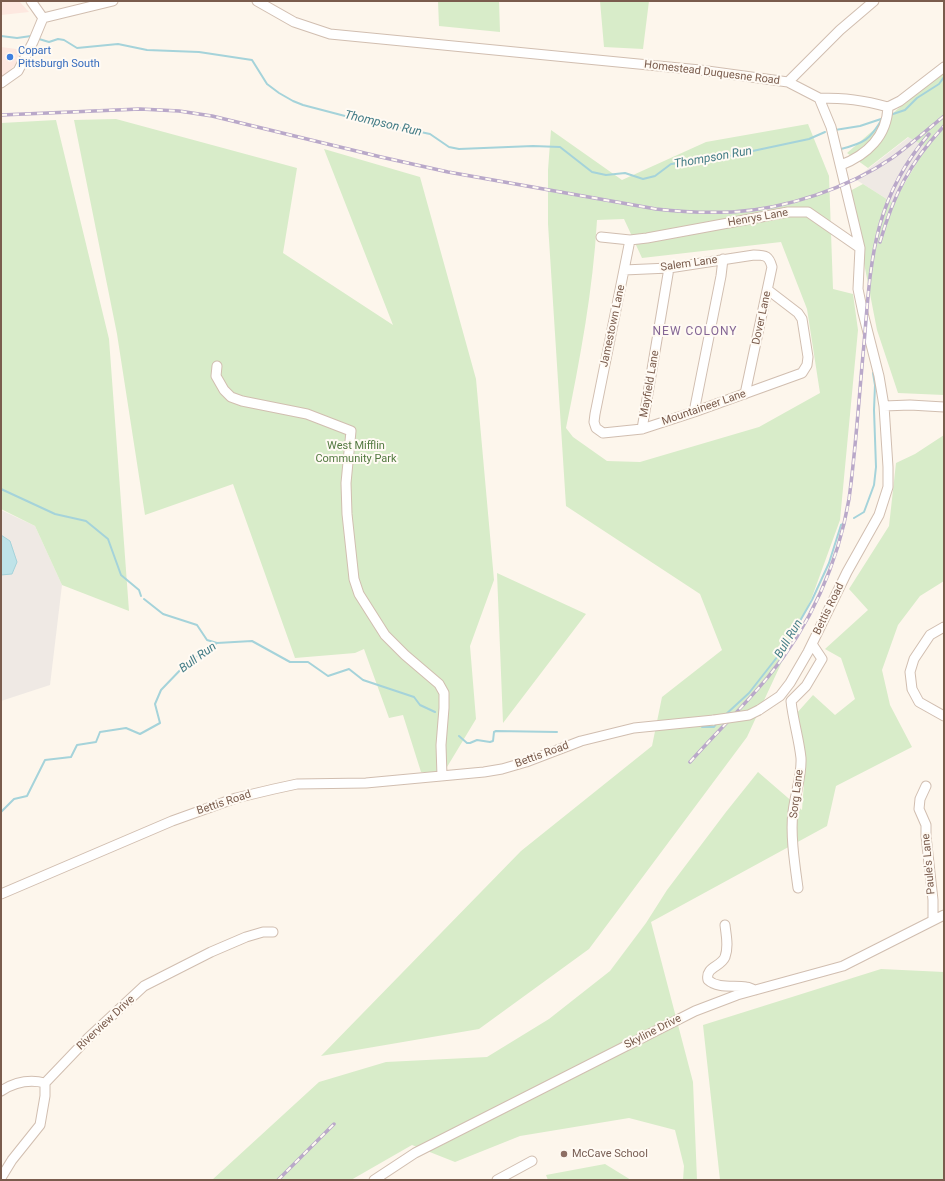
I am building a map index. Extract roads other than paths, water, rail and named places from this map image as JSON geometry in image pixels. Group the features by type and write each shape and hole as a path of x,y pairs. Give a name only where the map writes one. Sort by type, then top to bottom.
{"street":[{"path":"31,1 43,18"},
{"path":"43,18 113,1"},
{"name":"Homestead Duquesne Road","path":"257,1 294,22 330,34 700,70 788,82 819,98"},
{"path":"788,82 840,30 874,1"},
{"path":"1,83 18,71 43,18"},
{"path":"841,165 853,160 869,149 880,134 888,113 900,101 944,66"},
{"path":"888,113 865,100 819,98 831,127 860,248 858,289 862,313 879,376 884,406 910,405 944,407"},
{"name":"Henrys Lane","path":"630,240 788,212 808,212 860,248"},
{"path":"601,237 630,240"},
{"name":"Jamestown Lane","path":"596,428 594,422 595,414 630,240"},
{"name":"Salem Lane","path":"624,270 670,268 754,255"},
{"name":"Dover Lane","path":"745,394 772,267 770,260 764,255 754,255"},
{"path":"694,412 722,276 723,259"},
{"name":"Mayfield Lane","path":"642,429 670,268"},
{"name":"Mountaineer Lane","path":"596,428 603,432 642,429 802,373 807,366 808,357 802,319 798,312 768,290"},
{"path":"217,366 216,376 224,390 231,397 242,402 307,414 351,431 346,483 347,514 354,579 359,594 385,635 405,655 439,684 444,693 441,745 442,776"},
{"name":"Bettis Road","path":"1,894 172,821 236,798 297,784 366,783 502,769 526,762 581,741 634,728 742,716 759,710 780,696 790,683 812,644 847,572 879,515 884,503 888,487 888,467 884,406"},
{"path":"944,627 930,635 914,658 910,672 912,689 920,702 944,716"},
{"name":"Sorg Lane","path":"798,888 792,814 800,773 801,758 792,717 791,701 806,686 822,659 812,644"},
{"name":"Paule's Lane","path":"926,786 920,799 919,809 926,825 933,900 933,920"},
{"name":"Skyline Drive","path":"374,1180 415,1153 695,1011 737,995 843,966 944,915"},
{"path":"725,925 727,947 726,956 722,962 709,970 708,980 711,983 718,985 747,987 755,990"},
{"name":"Riverview Drive","path":"45,1083 88,1038 144,986 218,949 246,937 263,932 273,932"},
{"path":"1,1091 12,1084 35,1080 45,1083 45,1096 40,1125 12,1160 1,1178"},
{"path":"497,1180 532,1161"}],"water":[{"path":"1,535 10,541 17,562 12,574 1,575"}],"waterway":[{"name":"Thompson Run","path":"1,36 17,38 31,36"},
{"name":"Thompson Run","path":"39,39 49,42 58,39 64,40 77,48 118,44 147,50 199,52 252,60 267,84 279,93 303,105 345,116 430,134 449,147 459,149 533,146 560,147 592,172 606,175 625,173 643,179 655,176 671,164 715,159 809,139 825,132"},
{"name":"Thompson Run","path":"890,115 905,110 917,98 939,84 944,77"},
{"name":"Thompson Run","path":"835,130 860,126 884,118"},
{"name":"Bull Run","path":"840,151 841,149 866,140 874,132 882,119"},
{"name":"Bull Run","path":"854,518 864,512 874,485 876,467 874,410 875,385 873,373"},
{"path":"1,489 55,514 86,521 108,539 121,575 139,590 141,596"},
{"name":"Bull Run","path":"724,716 749,693 785,647 812,600 829,563 841,525 843,524"},
{"path":"144,599 163,614 197,625 207,640 217,643"},
{"name":"Bull Run","path":"1,812 14,799 27,796 45,760 71,757 77,745 96,742 100,732 126,728 140,734 160,723 155,704 161,690 186,664 217,643 252,641 290,662 308,662 328,676 349,669 363,680 414,697 420,705 435,712"},
{"name":"Bull Run","path":"702,727 714,727 717,723"},
{"name":"Bull Run","path":"459,736 467,743 470,743 477,740 493,741 494,732 496,731 557,732"}],"railway":[{"path":"1,115 140,109 179,111 212,116 448,172 656,209 685,212 732,212 753,210 774,207 816,195 856,179 875,169 912,143 944,116"},
{"path":"880,242 891,209 904,180 921,153 944,126"},
{"path":"690,762 759,688 783,657 797,637 809,615 830,570 838,547 849,499 856,441 869,286 878,233 885,208 896,183 910,159 929,134"},
{"path":"278,1180 334,1124"}],"place":[{"name":"Copart Pittsburgh South","path":"10,57"},
{"name":"McCave School","path":"564,1154"}],"district":[{"name":"NEW COLONY","path":"695,332"}],"park label":[{"name":"West Mifflin Community Park","path":"356,452"}]}
